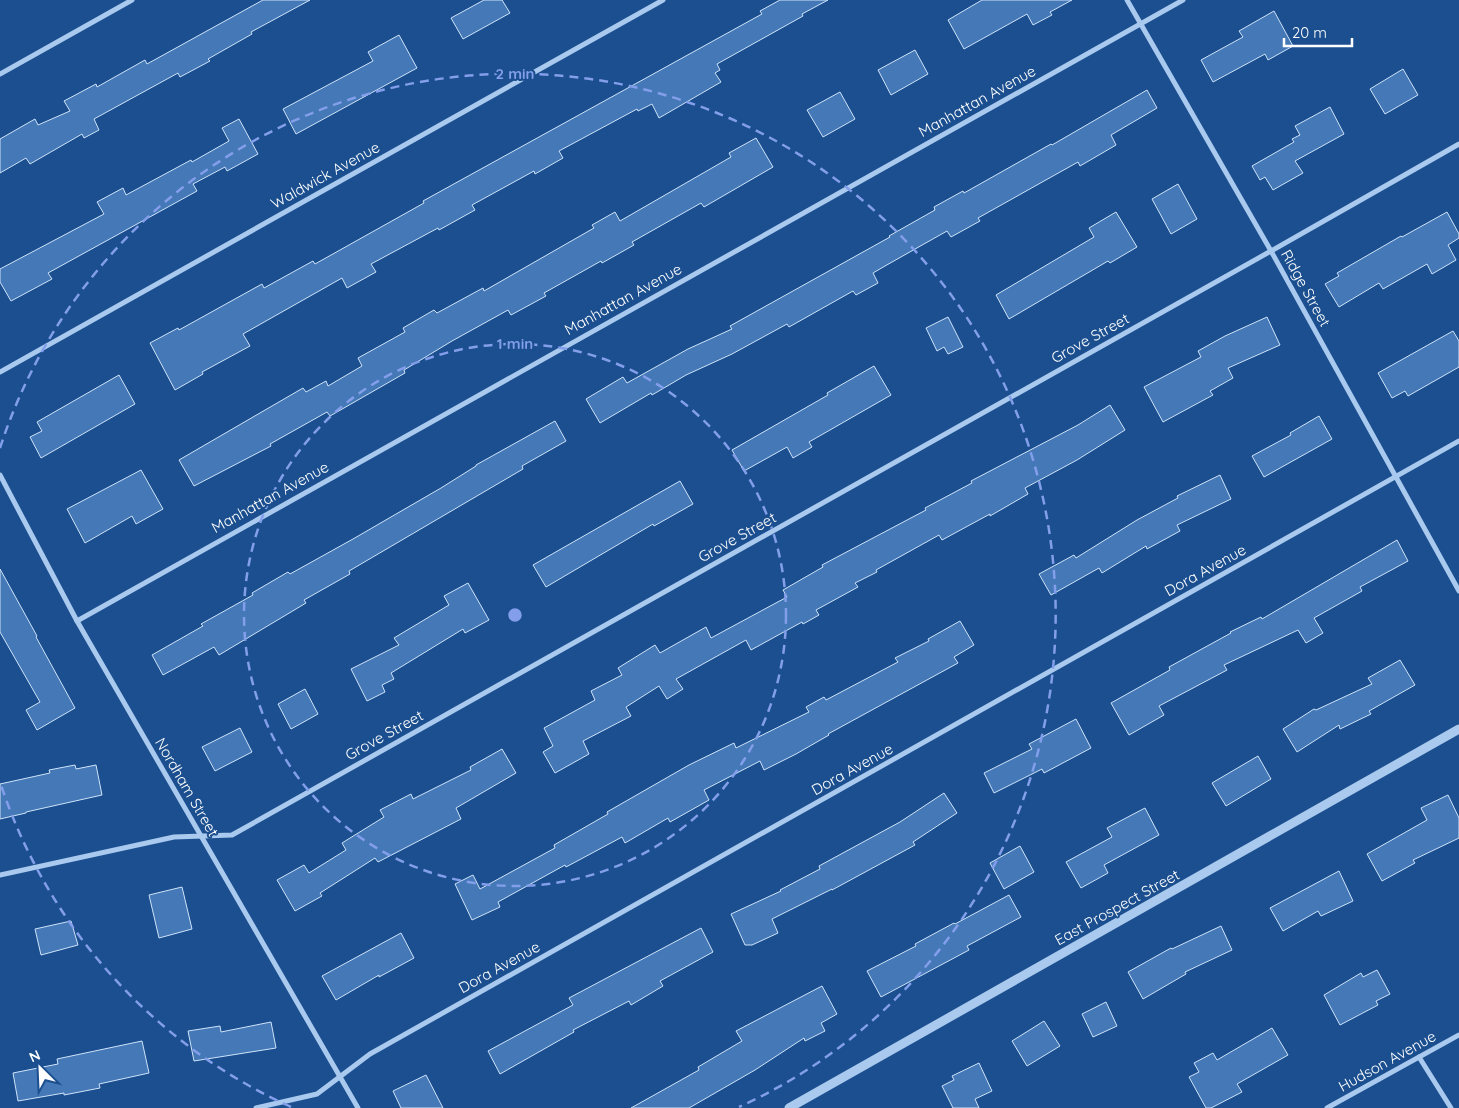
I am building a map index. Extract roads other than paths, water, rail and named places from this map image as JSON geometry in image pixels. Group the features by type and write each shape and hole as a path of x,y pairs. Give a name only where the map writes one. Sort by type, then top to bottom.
{"street":[{"path":"0,74 132,0"},
{"name":"Waldwick Avenue","path":"0,372 663,0"},
{"name":"Ridge Street","path":"1127,0 1271,251 1459,591"},
{"name":"Manhattan Avenue","path":"77,621 1183,0"},
{"name":"Grove Street","path":"0,875 174,837 232,835 1459,144"},
{"name":"Dora Avenue","path":"256,1108 317,1094 341,1078 370,1054 1397,478 1459,441"},
{"name":"Nordham Street","path":"0,475 77,621 358,1108"},
{"name":"East Prospect Street","path":"789,1108 1459,729"},
{"name":"Hudson Avenue","path":"1327,1108 1459,1035"},
{"path":"1419,1057 1451,1108"}]}
